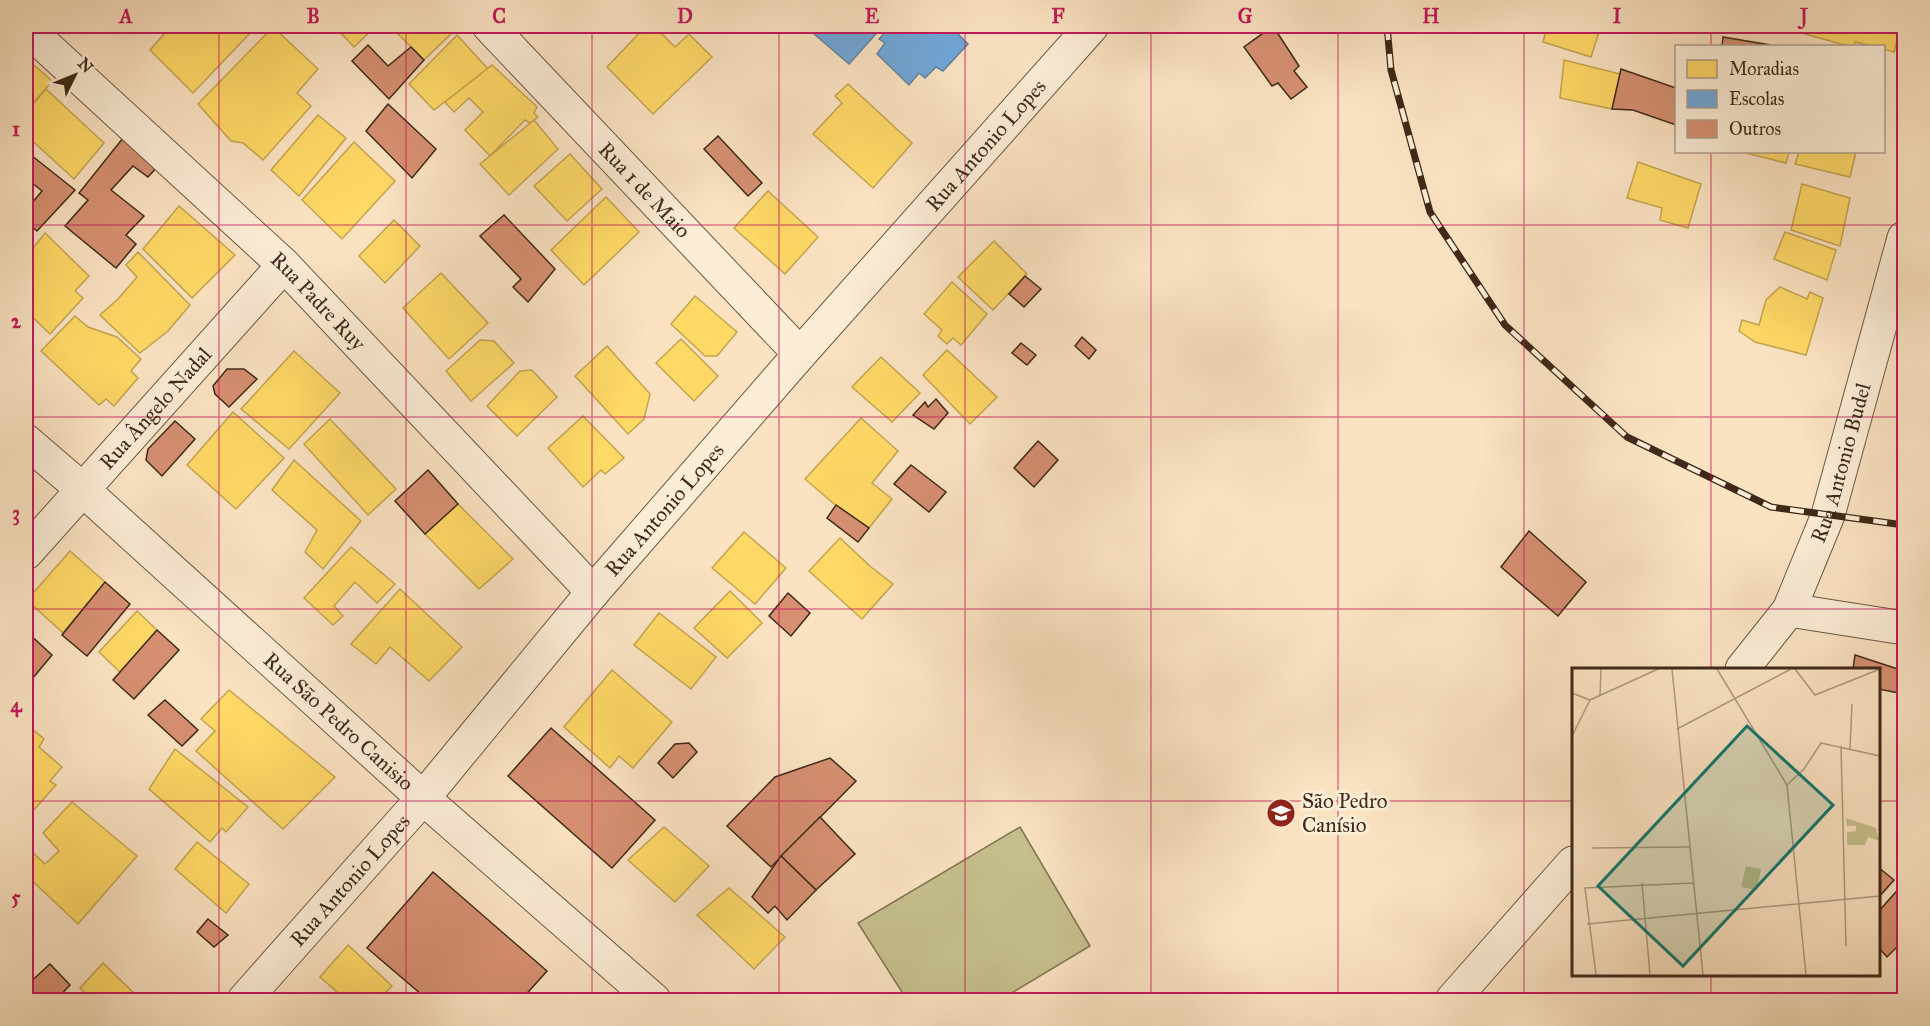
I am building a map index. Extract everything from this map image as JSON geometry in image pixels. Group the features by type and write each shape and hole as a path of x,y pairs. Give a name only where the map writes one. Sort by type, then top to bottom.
{"street":[{"name":"Rua 1 de Maio","path":"489,26 800,354"},
{"name":"Rua Antonio Lopes","path":"244,1000 423,798 593,592 800,354 1092,26"},
{"name":"Rua Padre Ruy","path":"26,28 284,265 593,592"},
{"name":"Rua Antonio Budel","path":"1743,668 1790,609 1828,515 1905,238"},
{"name":"Rua Ângelo Nadal","path":"26,553 284,265"},
{"name":"Rua São Pedro Canisio","path":"26,441 423,798 654,1000"},
{"path":"1790,609 1905,628"},
{"path":"1452,1000 1572,863"}],"shaded area":[{"path":"1020,827 1090,946 1000,1000 907,1000 858,923"}],"building: Moradias":[{"path":"171,26 176,26 184,33 192,26 251,26 254,29 193,93 150,50"},
{"path":"334,26 376,26 354,47"},
{"path":"390,26 452,26 456,29 424,60"},
{"path":"646,26 654,26 675,47 689,34 712,57 653,114 607,67"},
{"path":"1547,26 1601,26 1591,57 1543,42"},
{"path":"1807,26 1901,26 1894,52 1885,49 1885,45 1855,42 1854,45 1844,45 1805,34"},
{"path":"273,27 318,69 297,93 311,106 263,160 243,143 231,141 198,104"},
{"path":"457,35 488,69 434,110 409,84"},
{"path":"26,58 52,81 26,112"},
{"path":"1564,60 1620,74 1612,109 1560,98"},
{"path":"492,65 537,107 534,113 538,117 530,123 525,120 490,156 465,130 483,112 469,98 454,112 445,102"},
{"path":"848,84 912,143 873,188 813,134 842,103 835,96"},
{"path":"46,89 104,143 74,179 26,135 26,112"},
{"path":"318,115 346,138 299,196 271,170"},
{"path":"534,120 558,149 509,195 480,164"},
{"path":"354,142 395,181 342,239 302,200"},
{"path":"1746,153 1789,153 1786,163"},
{"path":"1799,153 1856,153 1850,177 1795,164"},
{"path":"570,154 602,189 567,221 534,186"},
{"path":"1638,162 1701,184 1688,228 1660,220 1662,208 1627,198"},
{"path":"1802,184 1850,198 1840,246 1791,230"},
{"path":"768,191 818,237 785,274 734,228"},
{"path":"606,197 639,232 584,285 551,250"},
{"path":"179,206 235,255 192,298 143,249"},
{"path":"394,220 420,246 385,283 359,256"},
{"path":"1785,232 1836,250 1827,280 1774,259"},
{"path":"45,233 89,276 75,291 83,298 50,334 26,311 26,257"},
{"path":"994,241 1027,274 993,310 958,277"},
{"path":"138,252 190,305 168,331 140,353 100,315 137,277 126,265"},
{"path":"441,273 488,323 449,359 403,308"},
{"path":"952,282 987,314 961,345 953,338 947,344 938,336 942,330 924,314"},
{"path":"1780,287 1807,299 1810,292 1823,298 1806,355 1755,342 1739,331 1742,320 1759,325 1766,300"},
{"path":"695,296 737,332 717,356 705,356 671,324"},
{"path":"75,316 88,327 117,337 141,359 131,371 138,378 114,406 106,399 99,405 41,351"},
{"path":"681,339 718,376 694,401 656,363"},
{"path":"480,340 494,341 514,363 471,401 446,371"},
{"path":"607,346 650,394 644,419 628,434 575,376"},
{"path":"947,350 997,397 970,424 923,375"},
{"path":"294,351 340,393 289,449 241,409"},
{"path":"881,357 920,393 892,422 852,387"},
{"path":"532,370 557,397 517,436 487,406 520,371"},
{"path":"233,412 284,458 236,509 187,465"},
{"path":"583,416 624,458 605,474 601,470 583,487 548,448"},
{"path":"861,418 898,451 872,483 892,499 869,528 833,503 805,479"},
{"path":"330,419 396,489 368,515 304,444"},
{"path":"294,460 361,521 323,569 305,552 317,530 272,490"},
{"path":"458,504 513,559 479,589 425,534"},
{"path":"744,532 786,568 755,604 712,568"},
{"path":"840,538 893,584 862,619 809,571"},
{"path":"351,547 395,584 377,603 355,582 334,606 343,616 333,625 304,598"},
{"path":"70,551 105,582 63,633 27,600"},
{"path":"400,589 462,647 429,681 390,647 376,664 351,644"},
{"path":"730,591 762,623 727,658 694,628"},
{"path":"137,611 157,630 120,672 99,652"},
{"path":"659,613 716,657 691,689 634,645"},
{"path":"612,670 672,722 633,768 619,756 610,768 564,727"},
{"path":"229,690 335,777 283,829 196,751 215,731 201,719"},
{"path":"26,724 44,739 39,747 62,767 50,781 56,785 33,811 26,807"},
{"path":"175,749 248,807 226,832 222,828 210,842 149,789"},
{"path":"72,802 137,856 78,924 26,875 28,848 45,864 59,851 43,833"},
{"path":"664,827 709,866 675,902 628,860"},
{"path":"197,842 249,884 226,913 175,869"},
{"path":"729,888 785,937 754,969 697,915"},
{"path":"348,945 392,986 378,1000 346,1000 320,977"},
{"path":"103,963 141,1000 92,1000 80,988"}],"building: Escolas":[{"path":"805,26 883,26 849,64"},
{"path":"890,26 962,26 957,33 968,44 943,71 936,67 925,78 919,73 909,85 877,54 885,43 879,39"}],"building: Outros":[{"path":"1273,26 1299,66 1294,71 1307,87 1291,99 1278,83 1272,86 1244,47"},
{"path":"1723,37 1770,45 1722,45"},
{"path":"368,45 388,66 411,47 424,60 389,99 352,61"},
{"path":"1621,69 1675,88 1675,125 1633,110 1612,109"},
{"path":"388,104 436,149 412,178 366,131"},
{"path":"718,136 762,183 748,196 704,149"},
{"path":"123,138 158,166 148,177 133,166 111,190 144,216 126,235 136,244 116,268 65,226 88,200 79,193"},
{"path":"26,151 75,190 37,231 26,222 26,210 42,191 26,178"},
{"path":"504,215 555,269 528,302 513,287 521,279 480,236"},
{"path":"1025,276 1041,289 1024,307 1009,294"},
{"path":"1082,337 1096,350 1089,359 1075,346"},
{"path":"1021,343 1036,355 1027,365 1012,353"},
{"path":"227,369 244,369 257,379 229,407 215,394 213,386"},
{"path":"936,399 948,413 934,429 913,415 925,402 928,407"},
{"path":"175,421 195,439 162,476 146,460 148,449"},
{"path":"1038,441 1058,460 1034,487 1014,468"},
{"path":"911,465 946,492 929,512 894,484"},
{"path":"428,470 458,504 425,534 395,501"},
{"path":"836,505 869,528 858,542 827,518"},
{"path":"1529,531 1586,582 1558,616 1501,567"},
{"path":"105,582 130,604 87,656 62,635"},
{"path":"788,593 810,613 791,636 769,616"},
{"path":"157,630 179,650 134,699 113,680"},
{"path":"26,631 52,655 28,684 26,682"},
{"path":"1855,655 1901,670 1899,693 1879,689 1879,668 1853,668"},
{"path":"165,700 198,730 182,746 148,715"},
{"path":"551,728 655,820 612,868 508,776"},
{"path":"689,743 697,752 673,778 658,763 675,744"},
{"path":"830,758 856,781 771,867 727,826 775,777"},
{"path":"820,817 855,854 816,890 781,856"},
{"path":"781,856 816,890 787,920 775,906 768,913 752,897"},
{"path":"1879,868 1894,880 1879,897"},
{"path":"433,872 547,971 521,1000 428,1000 367,948"},
{"path":"1903,884 1904,940 1887,957 1879,948 1879,911"},
{"path":"208,919 228,935 214,947 197,932"},
{"path":"50,964 70,985 56,1000 39,1000 26,986"}],"railway":[{"path":"1387,26 1391,70 1430,212 1505,325 1627,437 1771,507 1904,525"}],"place":[{"name":"São Pedro Canísio","path":"1281,813"}]}
